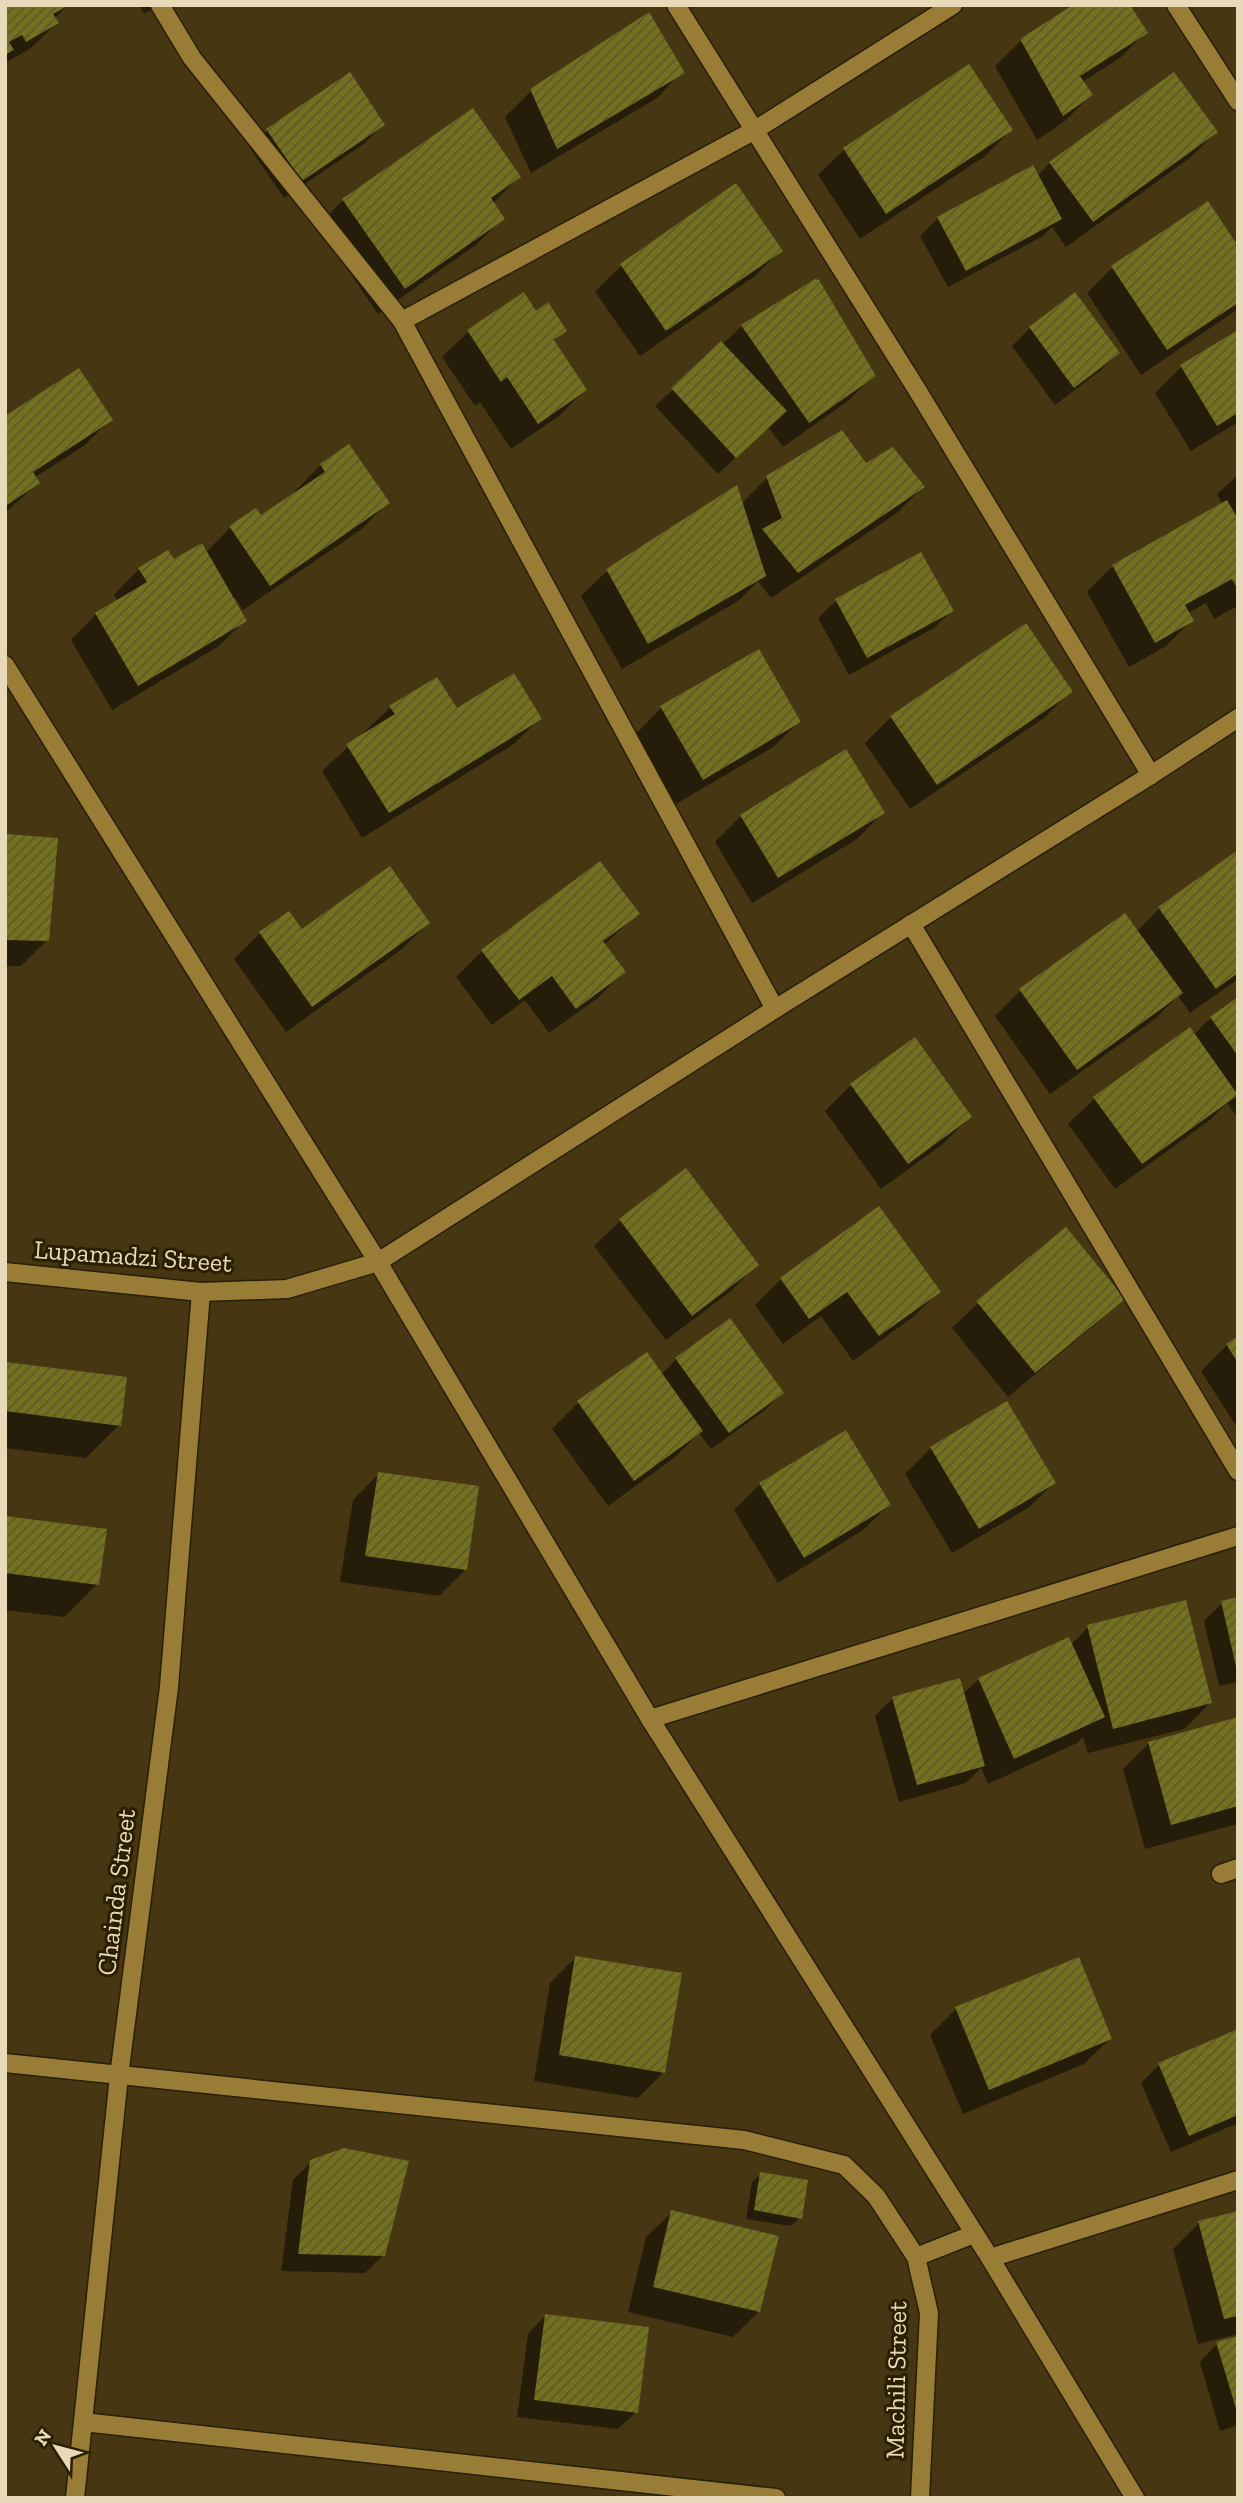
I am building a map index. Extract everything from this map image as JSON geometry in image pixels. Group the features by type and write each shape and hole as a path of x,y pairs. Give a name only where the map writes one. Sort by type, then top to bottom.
{"street":[{"path":"160,5 192,58 402,321 775,1009"},
{"path":"676,5 916,388 1151,775"},
{"path":"402,321 755,130 953,5"},
{"path":"1176,5 1238,101"},
{"path":"5,665 378,1262 650,1718 990,2258 1135,2498"},
{"name":"Lupamadzi Street","path":"5,1272 201,1292 286,1289 378,1262 1238,718"},
{"path":"911,924 1238,1471"},
{"name":"Chainda Street","path":"75,2498 119,2076 169,1687 201,1292"},
{"path":"650,1718 1238,1536"},
{"name":"Machili Street","path":"5,2063 744,2140 844,2165 876,2196 916,2257 929,2314 920,2498"},
{"path":"990,2258 1238,2180"},
{"path":"916,2257 974,2234"},
{"path":"83,2422 776,2498"}],"building":[{"path":"5,5 69,5 53,14 59,23 26,42 22,35 9,42 14,50 5,55"},
{"path":"1073,5 1130,5 1148,33 1080,76 1093,95 1063,116 1020,39"},
{"path":"649,12 685,73 557,149 530,89"},
{"path":"969,64 1013,130 886,214 843,148"},
{"path":"350,72 385,125 302,181 266,129"},
{"path":"1174,72 1218,132 1093,222 1049,162"},
{"path":"473,108 521,177 491,198 505,219 405,289 342,199"},
{"path":"1033,165 1062,219 966,271 937,217"},
{"path":"736,183 783,251 666,331 620,264"},
{"path":"1208,201 1238,246 1238,303 1167,350 1111,266"},
{"path":"815,279 819,280 876,376 809,423 741,325"},
{"path":"524,292 536,311 548,302 567,331 554,340 587,390 538,424 507,377 501,382 467,330"},
{"path":"1075,292 1120,353 1074,388 1029,327"},
{"path":"1238,330 1238,413 1217,426 1180,365"},
{"path":"721,341 787,411 736,458 671,388"},
{"path":"79,368 113,420 33,472 40,483 7,505 5,416"},
{"path":"842,430 866,463 893,447 925,487 798,573 762,529 782,518 766,476"},
{"path":"349,444 390,503 270,586 229,526 256,508 261,515 325,472 320,464"},
{"path":"737,485 766,576 648,644 606,569"},
{"path":"1227,500 1238,519 1238,590 1232,579 1185,605 1194,621 1155,643 1112,565"},
{"path":"202,543 247,621 138,686 95,613 147,582 138,568 168,550 174,559"},
{"path":"921,552 954,611 867,658 835,599"},
{"path":"1026,623 1073,692 937,785 890,716"},
{"path":"759,649 801,722 703,780 660,706"},
{"path":"514,673 542,719 389,813 346,744 395,714 389,706 437,677 457,708"},
{"path":"846,749 885,813 778,878 740,815"},
{"path":"5,834 58,838 49,941 5,940"},
{"path":"1238,850 1238,973 1216,989 1158,907"},
{"path":"600,861 640,914 603,941 626,972 576,1009 552,976 519,1000 481,950"},
{"path":"390,866 430,923 312,1007 259,932 289,911 302,929"},
{"path":"1125,913 1183,993 1077,1070 1019,989"},
{"path":"1238,997 1238,1056 1210,1017"},
{"path":"1190,1027 1238,1095 1142,1164 1093,1097"},
{"path":"915,1037 972,1117 908,1164 850,1084"},
{"path":"686,1168 759,1265 692,1316 619,1219"},
{"path":"879,1206 941,1292 879,1336 847,1292 809,1319 780,1278"},
{"path":"1066,1227 1125,1299 1035,1373 976,1301"},
{"path":"730,1318 784,1393 729,1433 675,1358"},
{"path":"1238,1336 1238,1363 1226,1344"},
{"path":"647,1352 703,1431 634,1481 577,1401"},
{"path":"5,1362 127,1377 121,1426 5,1411"},
{"path":"1007,1401 1056,1483 979,1529 930,1447"},
{"path":"846,1430 891,1505 804,1558 759,1483"},
{"path":"378,1472 479,1486 467,1570 365,1556"},
{"path":"5,1516 107,1529 99,1585 5,1573"},
{"path":"1238,1597 1238,1670 1237,1671 1221,1601"},
{"path":"1186,1600 1212,1703 1113,1729 1087,1625"},
{"path":"1069,1637 1105,1717 1014,1759 978,1678"},
{"path":"960,1678 985,1766 917,1785 892,1697"},
{"path":"1238,1717 1238,1806 1171,1825 1148,1742"},
{"path":"575,1956 682,1973 665,2073 559,2055"},
{"path":"1079,1957 1112,2039 989,2090 955,2007"},
{"path":"1238,2029 1238,2115 1189,2136 1158,2063"},
{"path":"344,2148 409,2161 385,2256 298,2254 310,2160"},
{"path":"760,2172 808,2180 802,2219 754,2210"},
{"path":"671,2210 779,2236 760,2312 653,2287"},
{"path":"1238,2211 1238,2316 1224,2319 1198,2221"},
{"path":"545,2314 649,2327 638,2413 534,2400"},
{"path":"1238,2336 1238,2412 1237,2412 1216,2342"}]}
